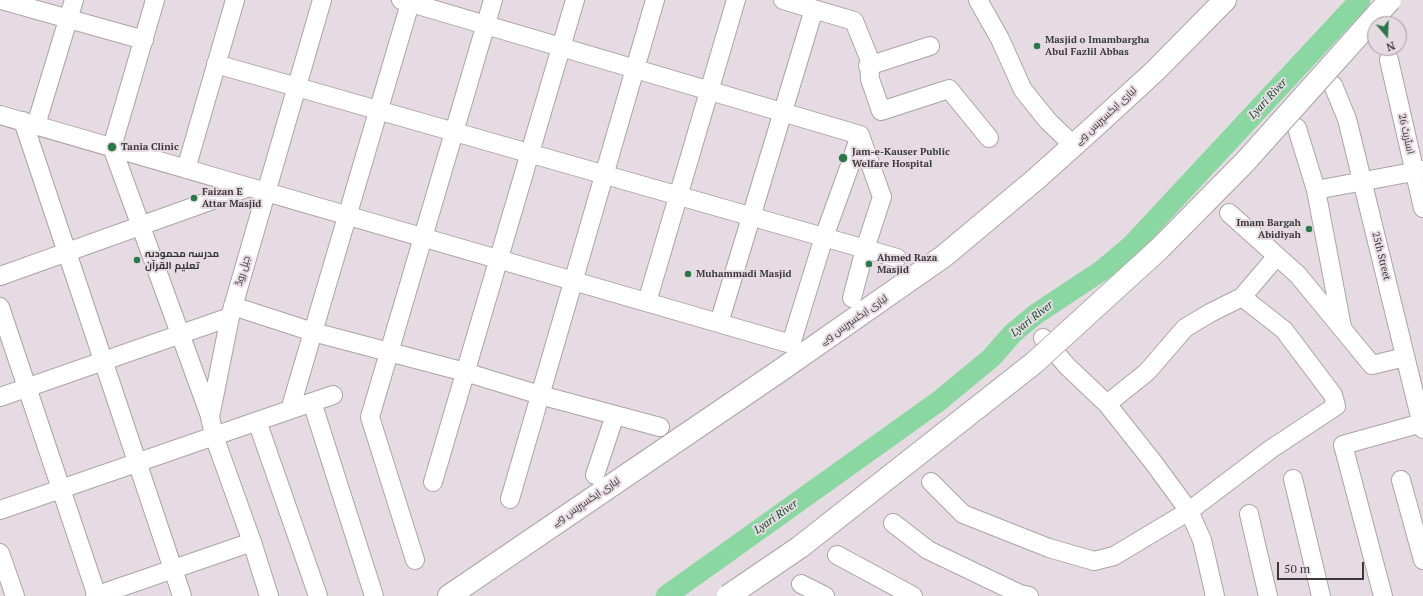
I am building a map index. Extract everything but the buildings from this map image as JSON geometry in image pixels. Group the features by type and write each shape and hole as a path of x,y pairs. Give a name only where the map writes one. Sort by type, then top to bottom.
{"highway":[{"name":"لیاری ایکسپریس وے","path":"449,596 778,372 944,256 1074,146 1156,70 1225,0"},
{"path":"728,596 800,547 1034,363 1159,249 1245,162 1390,0"}],"street":[{"path":"1,0 144,40"},
{"path":"74,0 29,123 67,252 182,596"},
{"path":"155,0 112,147 210,417"},
{"path":"186,169 235,0"},
{"name":"جیل روڈ","path":"269,596 252,542 214,436 210,417 231,311 298,88 322,0"},
{"path":"415,560 370,417 493,0"},
{"path":"433,482 575,0"},
{"path":"510,499 655,0"},
{"path":"647,302 736,0"},
{"path":"783,0 814,9 834,8 854,21 869,58 868,66 870,79 881,111 949,89 989,138"},
{"path":"978,0 1000,39 1023,90 1048,121 1074,146"},
{"path":"290,410 378,110 407,1 860,135"},
{"path":"719,323 814,9"},
{"path":"868,66 930,46"},
{"name":"اسٹریٹ 26","path":"1389,60 1419,171 1423,208"},
{"path":"216,64 897,258"},
{"name":"25th Street","path":"1333,85 1347,119 1422,426"},
{"path":"0,115 790,344 824,237 860,135"},
{"path":"1297,128 1316,190 1342,329"},
{"path":"852,298 865,249 882,197 860,135"},
{"path":"1316,190 1419,171"},
{"path":"0,276 249,187"},
{"path":"1229,213 1298,275 1372,365 1405,357"},
{"path":"1107,404 1147,372 1185,328 1210,313 1242,297 1277,256"},
{"path":"931,482 963,514 1049,548 1094,561 1114,556 1189,511 1271,449 1336,406 1333,395 1284,330 1242,297"},
{"path":"0,307 96,596 252,542"},
{"path":"0,397 180,334 231,311 389,351 540,395 660,427"},
{"path":"1043,338 1067,366 1107,404 1153,462 1189,511 1202,540 1215,596"},
{"path":"0,510 333,395"},
{"path":"312,402 374,596"},
{"path":"595,475 615,415"},
{"path":"257,421 318,596"},
{"path":"1382,596 1344,445 1422,426"},
{"path":"1293,478 1321,596"},
{"path":"1401,480 1423,560"},
{"path":"1249,514 1268,596"},
{"path":"893,523 928,550 1020,594 1029,596"},
{"path":"0,553 15,596"},
{"path":"837,555 913,596"},
{"path":"801,584 824,596"}],"waterway":[{"name":"Lyari River","path":"666,596 939,401 991,358 1013,333 1036,314 1101,271 1132,245 1360,0"}],"place":[{"name":"Masjid o Imambargha Abul Fazlil Abbas","path":"1037,46"},
{"name":"Tania Clinic","path":"112,147"},
{"name":"Jam-e-Kauser Public Welfare Hospital","path":"843,158"},
{"name":"Faizan E Attar Masjid","path":"194,198"},
{"name":"Imam Bargah Abidiyah","path":"1309,229"},
{"name":"مدرسہ محمودیہ تعلیم القرآن","path":"137,260"},
{"name":"Ahmed Raza Masjid","path":"869,264"},
{"name":"Muhammadi Masjid","path":"688,274"}]}
